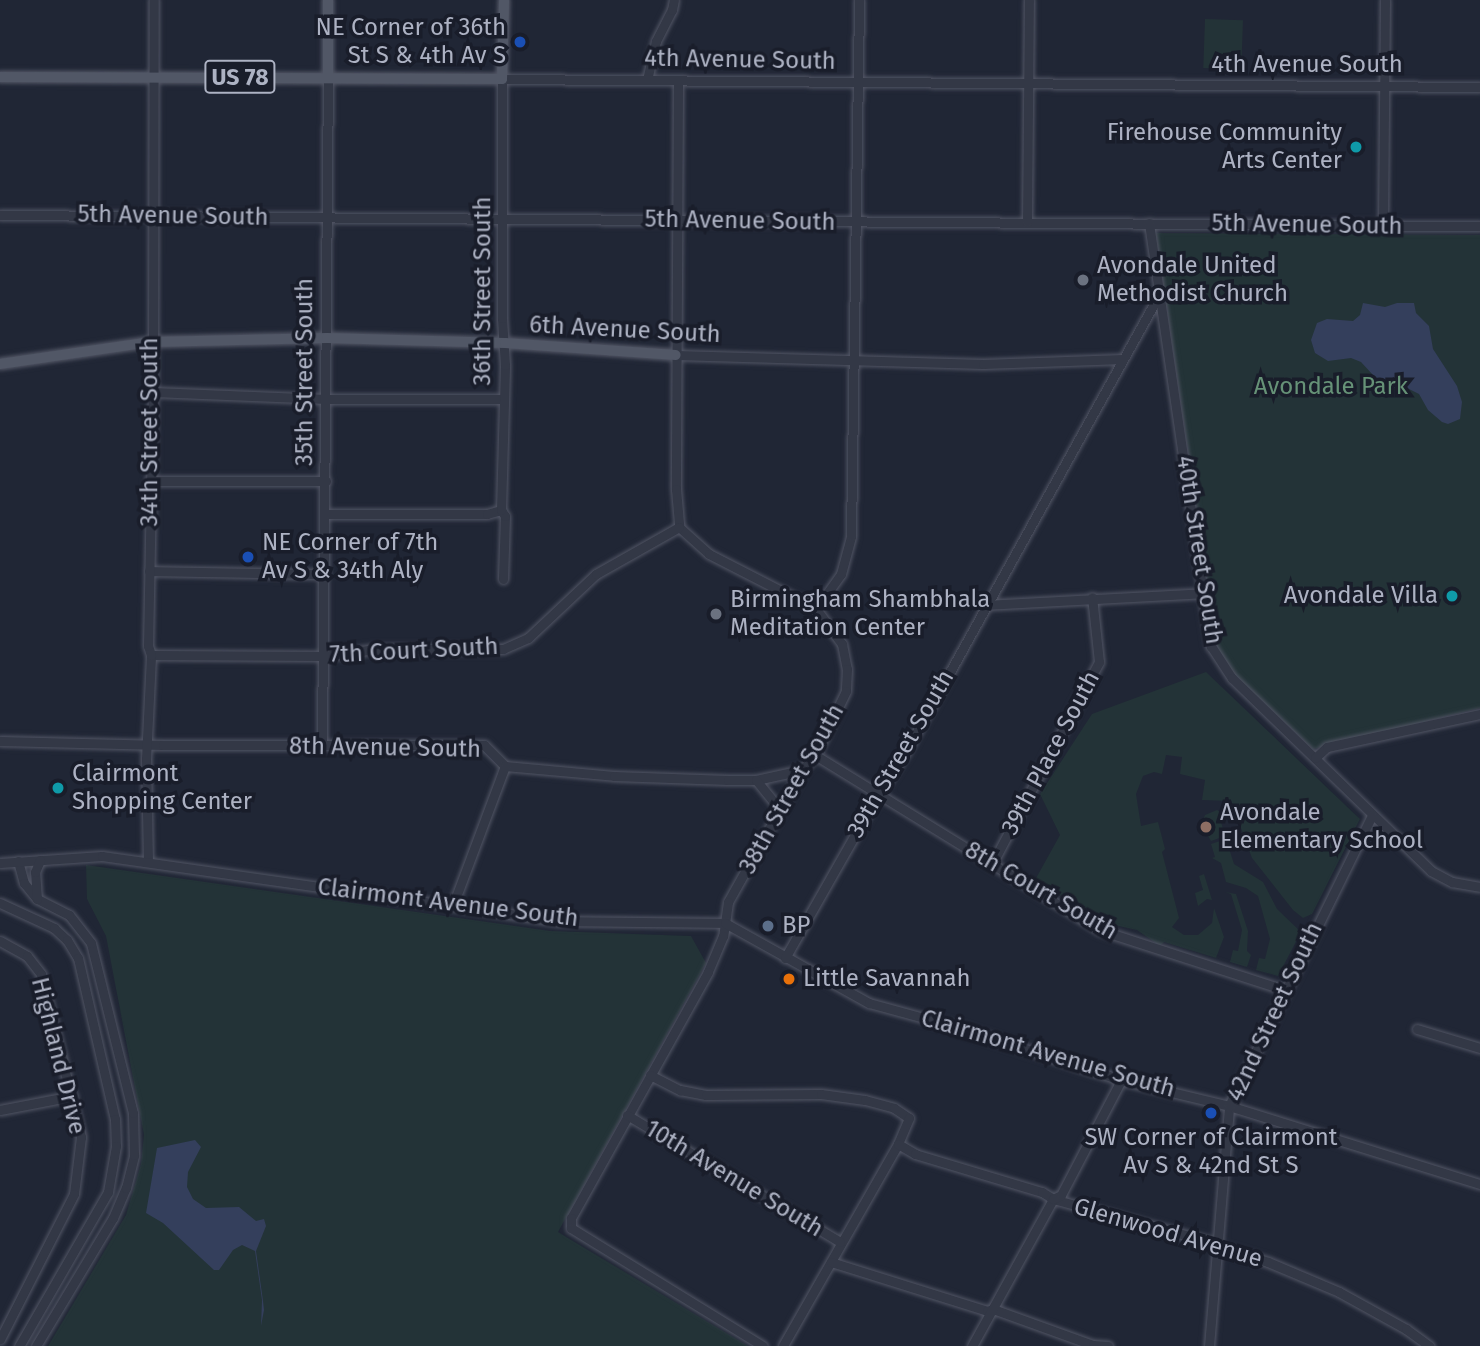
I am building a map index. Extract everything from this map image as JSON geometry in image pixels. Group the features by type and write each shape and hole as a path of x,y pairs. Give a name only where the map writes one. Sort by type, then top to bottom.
{"main road":[{"name":"35th Street South","path":"327,77 328,0"},
{"name":"36th Street South","path":"502,79 504,0"},
{"name":"4th Avenue South","path":"0,77 502,79"},
{"name":"6th Avenue South","path":"0,364 151,342 327,338 505,343 676,355"}],"street":[{"name":"34th Street South","path":"148,862 154,0"},
{"path":"647,80 656,41 672,10 674,0"},
{"path":"678,83 676,355 679,527 709,554 816,609 841,574 851,536 860,82 859,0"},
{"path":"1027,222 1029,0"},
{"path":"1383,226 1387,87 1385,0"},
{"name":"35th Street South","path":"322,745 327,398 327,77"},
{"name":"4th Avenue South","path":"502,79 647,80 678,83 1480,87"},
{"name":"36th Street South","path":"502,79 505,343 501,510 505,516 503,579"},
{"name":"5th Avenue South","path":"0,215 1480,226"},
{"name":"40th Street South","path":"1149,223 1211,646 1221,664 1430,871 1452,882 1480,887"},
{"name":"39th Street South","path":"785,958 905,752 984,605 1160,293"},
{"name":"6th Avenue South","path":"676,355 983,365 1123,359"},
{"path":"153,392 327,398 505,399"},
{"path":"150,481 326,481"},
{"path":"325,513 488,514 501,510"},
{"name":"7th Court South","path":"151,655 324,656 376,649 503,649 528,638 596,574 679,527"},
{"path":"149,571 325,574"},
{"path":"984,605 1203,593"},
{"name":"39th Place South","path":"992,864 1099,662 1092,597"},
{"name":"38th Street South","path":"763,1346 571,1228 571,1218 708,972 723,936 728,902 802,769 815,755 846,691 848,669 842,644 816,609"},
{"path":"1315,758 1327,747 1480,714"},
{"name":"8th Avenue South","path":"0,741 484,745 493,751 505,766 614,776 756,780 802,769"},
{"name":"8th Court South","path":"815,755 1108,934 1285,989"},
{"path":"453,905 505,766"},
{"path":"756,780 780,810"},
{"name":"42nd Street South","path":"1209,1346 1229,1106 1373,815"},
{"name":"Clairmont Avenue South","path":"0,863 102,856 557,921 725,923 739,928 785,958 869,1003 957,1027 1121,1080 1229,1106 1480,1184"},
{"path":"18,860 24,883 37,899 69,915 91,943 133,1113 134,1154 126,1188 113,1218 36,1346"},
{"path":"37,899 34,872 40,860"},
{"path":"0,903 54,928 67,940 78,958 115,1119 116,1146 108,1192 19,1346"},
{"name":"Highland Drive","path":"0,940 27,956 41,974 81,1137 74,1194 0,1339"},
{"path":"1417,1029 1480,1048"},
{"path":"650,1075 680,1090 706,1095 821,1094 866,1100 894,1108 909,1118 898,1144 783,1346"},
{"path":"972,1346 1053,1199 1061,1195 1121,1080"},
{"path":"0,1110 73,1096"},
{"name":"10th Avenue South","path":"627,1115 841,1242"},
{"name":"Glenwood Avenue","path":"898,1144 915,1154 1042,1192 1053,1199 1215,1242 1219,1247 1268,1262 1339,1292 1406,1329 1429,1346"},
{"name":"10th Avenue South","path":"831,1262 987,1311 993,1309 1093,1346 1108,1346"}],"green space":[{"path":"1205,19 1243,20 1241,69 1203,68"},
{"name":"Avondale Park","path":"1156,233 1480,235 1480,708 1313,749 1233,673 1217,646"},
{"name":"Avondale Elementary School","path":"1206,672 1360,819 1312,914 1303,918 1293,910 1252,858 1231,801 1202,800 1205,780 1180,774 1182,757 1166,755 1162,774 1154,772 1143,776 1136,794 1141,826 1158,822 1165,849 1162,852 1179,918 1172,927 1184,935 1198,935 1212,923 1214,908 1224,937 1216,958 1164,942 1160,946 1137,930 1105,923 1035,880 1060,835 1040,794 1092,714"},
{"path":"1217,810 1225,815 1219,815 1225,836 1211,841 1201,824 1205,815"},
{"path":"1226,839 1234,864 1263,882 1277,909 1301,932 1278,976 1256,970 1259,958 1265,959 1270,939 1258,896 1246,888 1226,882 1221,863 1212,858 1215,857 1211,844"},
{"path":"86,865 550,931 691,936 706,963 558,1232 748,1346 48,1346 126,1215 141,1164 144,1135 106,936 87,899"},
{"path":"1204,874 1212,900 1207,899 1198,906 1195,893 1203,890 1199,876"},
{"path":"1225,892 1236,894 1248,931 1247,951 1251,955 1247,967 1230,962 1233,950 1238,951 1242,930 1231,894"}],"water":[{"path":"1363,303 1385,307 1397,303 1414,303 1416,313 1429,326 1433,349 1457,386 1462,402 1460,419 1448,424 1442,422 1428,410 1419,394 1409,389 1384,387 1361,362 1351,358 1328,361 1315,353 1311,340 1317,323 1327,319 1353,321 1360,315"},
{"path":"195,1140 201,1147 188,1172 187,1187 193,1199 206,1208 239,1207 256,1221 264,1219 266,1226 256,1251 264,1310 261,1326 262,1300 255,1251 242,1245 233,1250 219,1270 214,1270 163,1223 146,1213 157,1148"}],"place":[{"name":"NE Corner of 36th St S & 4th Av S","path":"520,42"},
{"name":"Firehouse Community Arts Center","path":"1356,147"},
{"name":"Avondale United Methodist Church","path":"1083,280"},
{"name":"NE Corner of 7th Av S & 34th Aly","path":"248,557"},
{"name":"Avondale Villa","path":"1452,596"},
{"name":"Birmingham Shambhala Meditation Center","path":"716,614"},
{"name":"Clairmont Shopping Center","path":"58,788"},
{"name":"Avondale Elementary School","path":"1206,827"},
{"name":"BP","path":"768,926"},
{"name":"Little Savannah","path":"789,979"},
{"name":"SW Corner of Clairmont Av S & 42nd St S","path":"1211,1113"}]}
